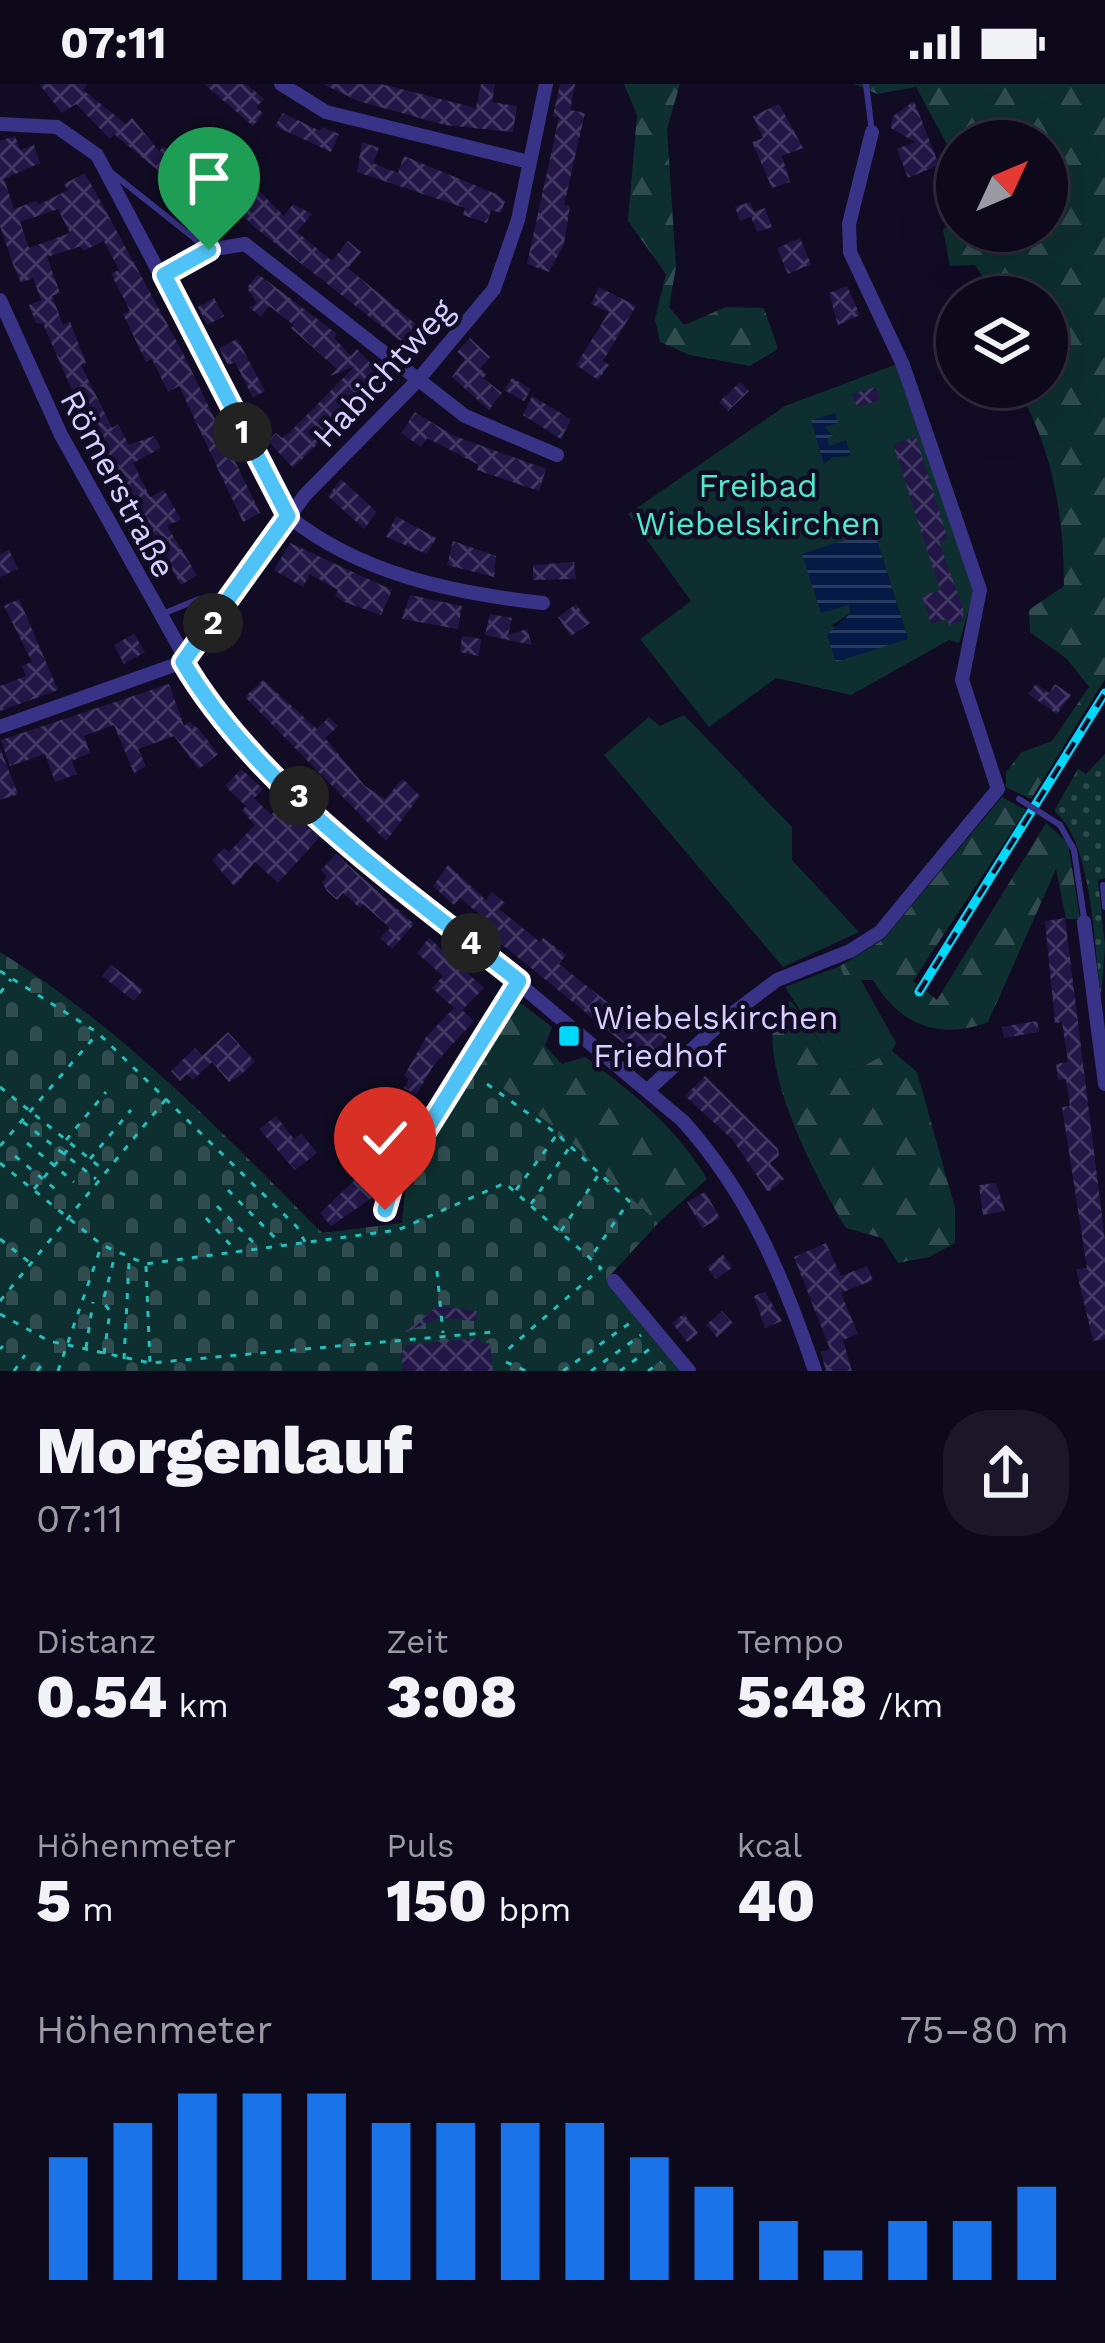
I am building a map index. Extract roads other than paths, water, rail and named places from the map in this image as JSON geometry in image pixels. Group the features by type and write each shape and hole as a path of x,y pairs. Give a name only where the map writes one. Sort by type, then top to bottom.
{"street":[{"path":"281,84 326,112 529,161"},
{"name":"Habichtweg","path":"183,662 288,516 418,380 494,289 509,255 546,84"},
{"path":"0,124 40,123 74,133 109,172 288,516 397,575 543,603"},
{"path":"650,1088 690,1048 777,980 850,951 880,932 998,789 962,680 980,590 903,365 850,252 850,224 872,132"},
{"path":"164,275 209,250 245,244 418,380 495,433 557,455"},
{"name":"Römerstraße","path":"0,300 40,395 158,617 217,715 341,835 650,1088 721,1166 762,1229 815,1371"},
{"path":"0,727 183,662"},
{"path":"1084,922 1100,1006 1105,1084"},
{"path":"385,1210 392,1185 519,981"},
{"path":"614,1281 689,1371"}],"lane":[{"path":"866,84 872,132"},
{"path":"109,172 120,176 209,250"},
{"path":"158,617 199,599 220,612"},
{"path":"998,789 1060,825 1075,850 1084,922"},
{"path":"1103,885 1105,907"}],"water":[{"path":"835,413 838,423 825,427 833,436 827,438 829,446 846,440 851,456 833,457 824,464 811,420"},
{"path":"874,531 908,639 836,662 827,635 851,613 848,605 821,613 802,554"}],"railway":[{"path":"919,992 1105,693"}],"place":[{"name":"Wiebelskirchen Friedhof","path":"569,1036"}],"park label":[{"name":"Freibad Wiebelskirchen","path":"758,504"}]}
